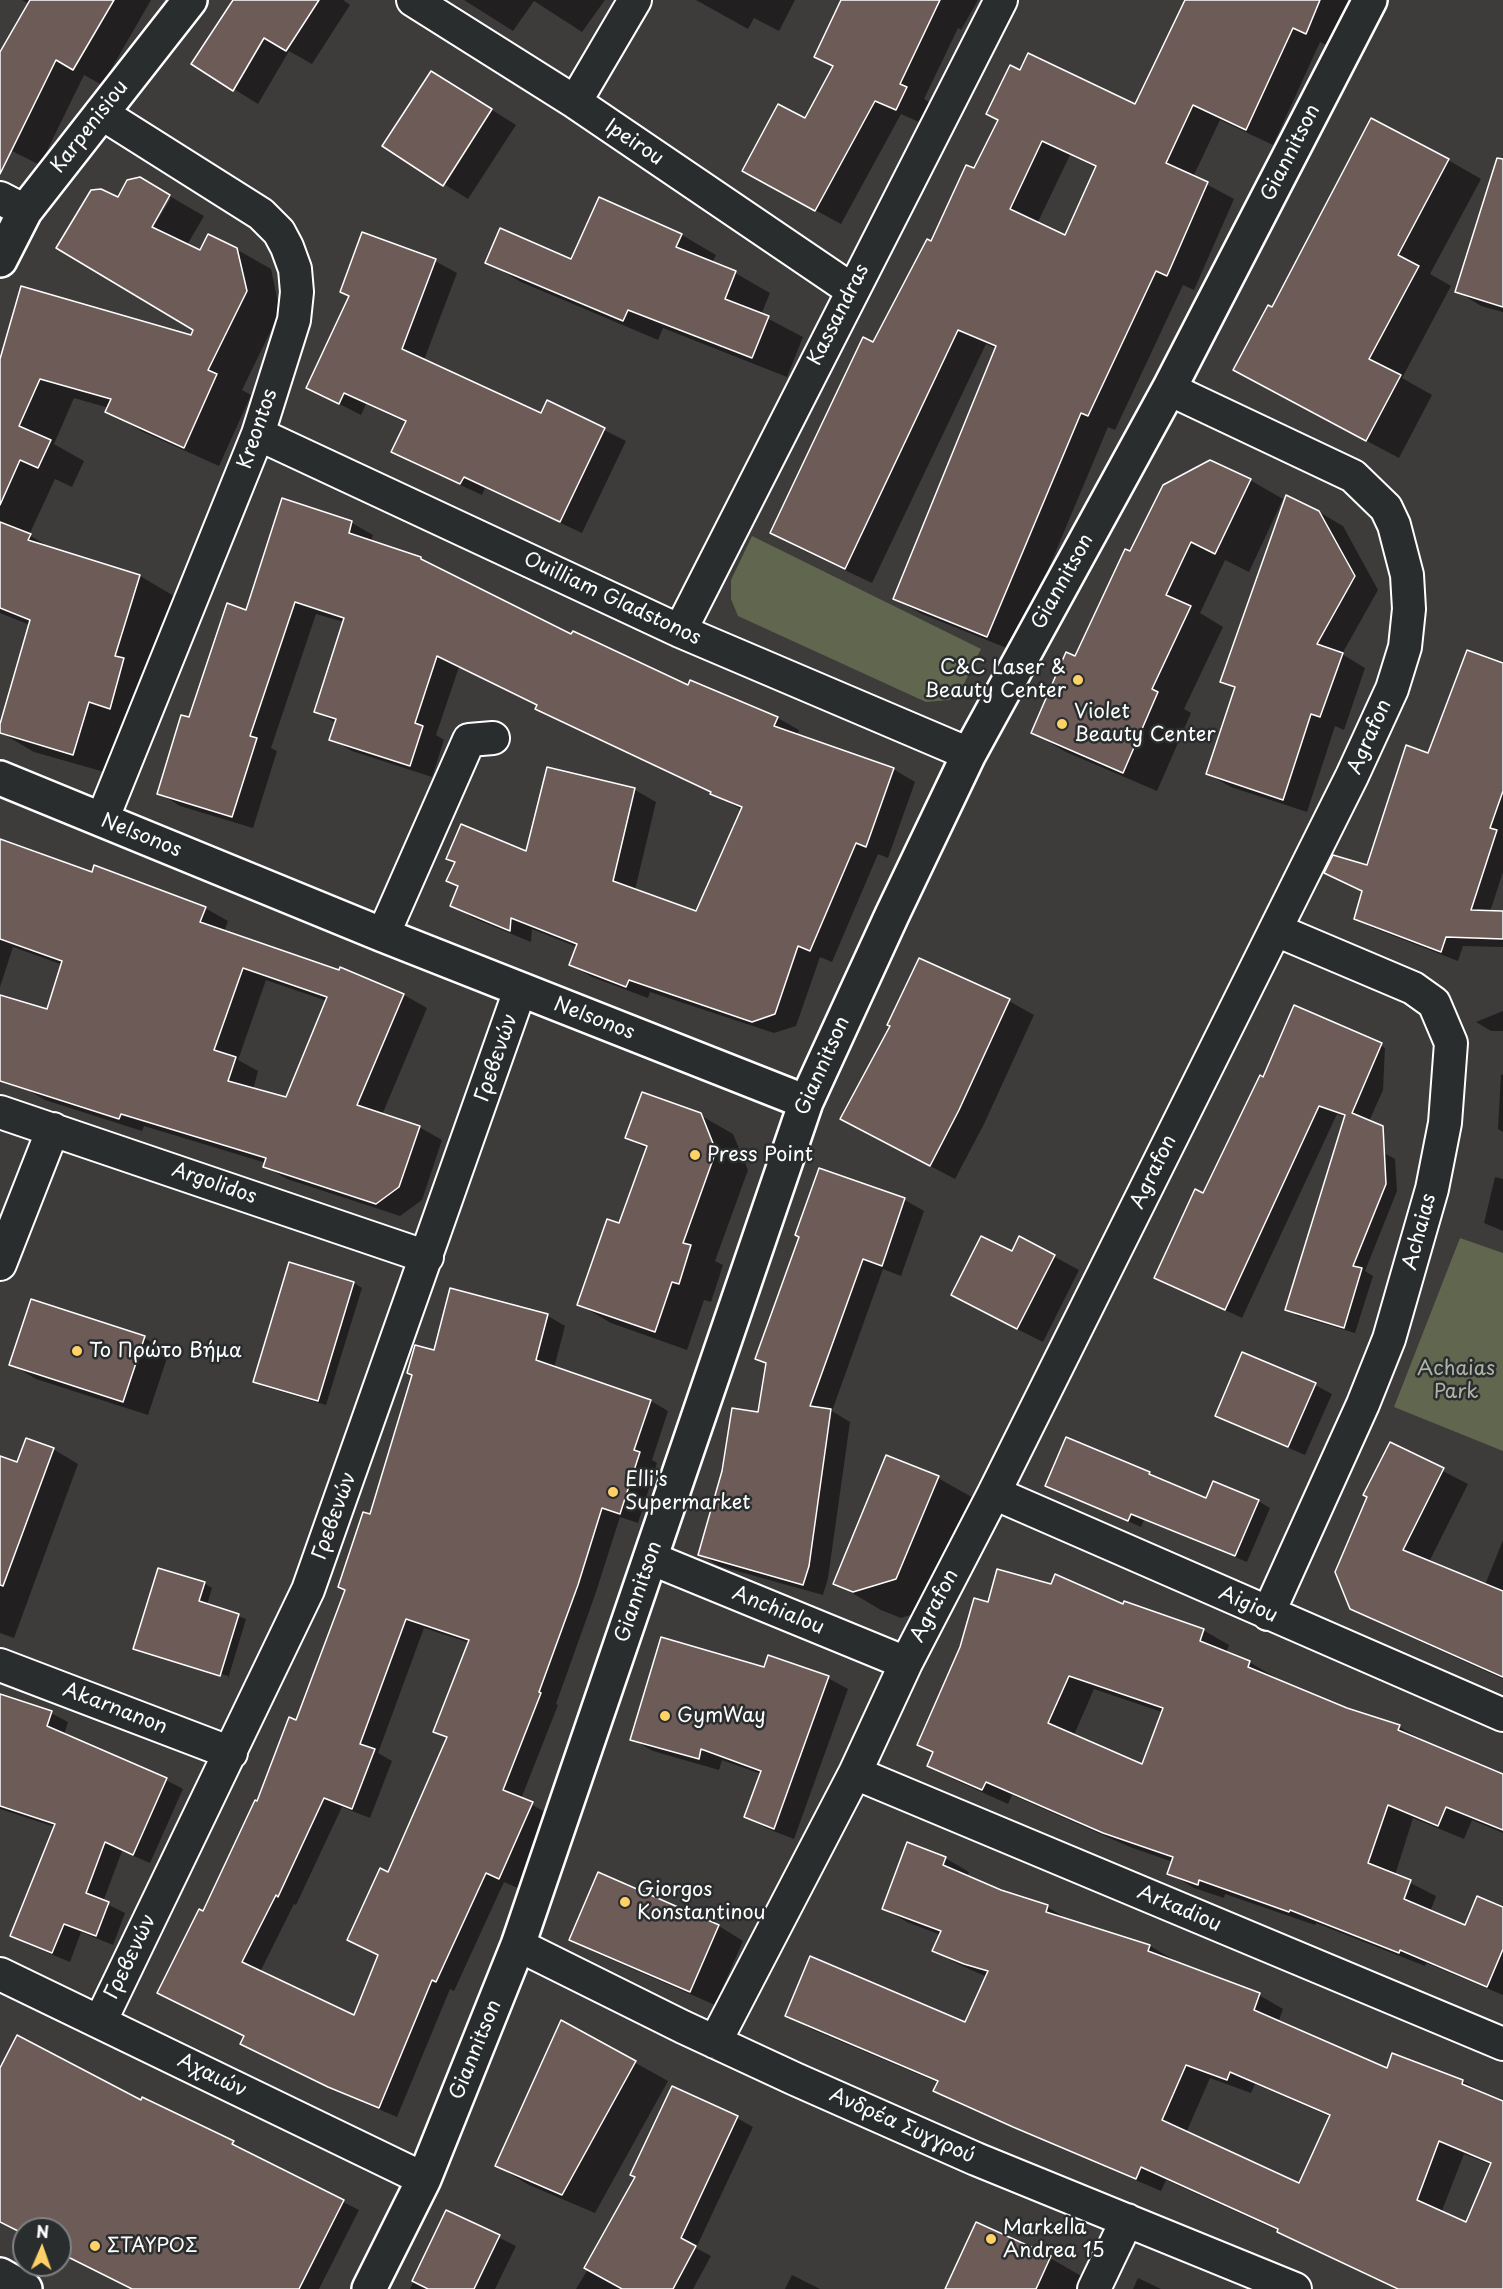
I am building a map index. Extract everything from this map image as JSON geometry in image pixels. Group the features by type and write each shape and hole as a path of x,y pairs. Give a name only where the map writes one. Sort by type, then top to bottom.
{"street":[{"name":"Karpenisiou","path":"0,260 13,205 101,113 190,0"},
{"name":"Ipeirou","path":"413,0 575,102 852,290"},
{"path":"575,102 635,0"},
{"name":"Kassandras","path":"680,631 1001,0"},
{"name":"Giannitson","path":"369,2289 424,2179 518,1945 806,1101 969,754 1169,389 1370,0"},
{"name":"Kreontos","path":"101,113 261,214 279,232 287,247 295,269 297,292 294,320 258,434 102,820"},
{"name":"Agrafon","path":"715,2042 855,1773 906,1663 994,1493 1276,930 1352,776 1392,688 1405,647 1409,609 1407,575 1394,525 1386,508 1353,476 1169,389"},
{"name":"Ouilliam Gladstonos","path":"258,434 680,631 969,754"},
{"path":"383,935 469,740 493,738"},
{"name":"Nelsonos","path":"0,777 383,935 806,1101"},
{"name":"Achaias","path":"1268,1614 1363,1404 1389,1339 1432,1189 1444,1123 1451,1043 1434,1003 1413,988 1276,930"},
{"name":"Γρεβενών","path":"100,2022 308,1590 520,990"},
{"name":"Argolidos","path":"0,1112 427,1257"},
{"path":"0,1264 53,1129"},
{"name":"Aigiou","path":"994,1493 1503,1715"},
{"name":"Anchialou","path":"650,1558 906,1663"},
{"name":"Akarnanon","path":"0,1665 231,1753"},
{"name":"Arkadiou","path":"855,1773 1503,2044"},
{"name":"Ανδρέα Συγγρού","path":"518,1945 715,2042 976,2159 1295,2289"},
{"name":"Αχαιών","path":"0,1974 424,2179"},
{"path":"1094,2289 1127,2220"}],"green space":[{"path":"752,536 981,649 960,692 949,700 926,702 738,616 731,599 731,580"},
{"name":"Achaias Park","path":"1460,1238 1503,1253 1503,1451 1394,1407"}],"building":[{"path":"30,0 114,0 73,70 56,60 0,174 0,52"},
{"path":"233,0 319,0 286,51 264,38 233,91 191,64"},
{"path":"841,0 940,0 900,84 907,87 896,110 875,101 815,211 742,171 778,104 805,118 833,66 814,57"},
{"path":"1185,0 1320,0 1306,34 1293,28 1246,130 1193,105 1166,163 1208,182 1167,276 1156,271 1088,416 1081,413 987,637 893,599 996,346 958,330 845,569 770,533 863,337 873,342 927,239 931,241 966,165 974,168 998,120 986,114 1010,65 1020,70 1028,53 1135,104","holes":["1042,141 1096,166 1065,235 1010,209"]},
{"path":"431,71 492,109 443,186 382,146"},
{"path":"1371,118 1449,159 1398,255 1419,266 1369,359 1401,375 1366,441 1233,370 1268,305 1272,307"},
{"path":"1497,158 1503,159 1503,307 1455,292"},
{"path":"140,177 170,195 152,227 200,250 208,234 237,248 247,291 208,370 217,374 184,448 105,412 111,399 40,379 19,426 51,440 38,468 20,460 0,505 0,359 21,286 191,335 193,330 56,248 91,190 101,189 118,197 127,180"},
{"path":"599,197 682,234 676,247 736,271 725,299 769,316 752,358 628,310 623,321 485,263 500,228 571,259"},
{"path":"362,232 436,259 402,349 541,413 547,400 605,428 560,522 464,477 460,484 391,452 406,421 344,393 339,404 306,388 349,296 340,292"},
{"path":"1210,460 1251,479 1215,554 1191,542 1166,595 1191,606 1152,689 1158,692 1123,773 1031,733 1066,652 1075,656 1125,549 1130,551 1163,485"},
{"path":"1286,495 1319,511 1355,576 1317,644 1343,653 1320,717 1311,714 1283,800 1206,774 1235,687 1220,682"},
{"path":"282,498 352,521 349,533 421,557 571,634 573,631 688,685 690,680 778,717 774,726 894,768 866,847 856,843 810,951 798,946 775,1014 752,1022 629,980 626,987 569,965 577,944 511,918 510,931 450,906 458,886 446,881 455,862 446,859 461,824 526,851 547,767 635,788 613,881 696,911 742,807 710,794 711,792 535,709 537,705 437,656 415,723 423,726 410,766 329,740 336,719 314,712 344,618 295,602 250,736 257,738 232,817 157,794 181,715 189,717 227,603 246,610"},
{"path":"0,522 31,534 28,540 140,575 115,656 124,658 110,709 89,702 73,755 0,733 0,724 30,620 0,608"},
{"path":"1467,650 1503,663 1503,791 1490,828 1497,830 1471,910 1503,911 1503,939 1446,937 1441,952 1354,919 1362,891 1324,873 1333,855 1367,865 1406,745 1428,753"},
{"path":"0,839 92,872 94,865 206,907 200,922 339,970 340,967 404,994 357,1105 420,1126 399,1187 376,1204 263,1167 266,1158 121,1114 119,1119 0,1081 0,995 47,1009 62,961 0,939","holes":["243,968 327,997 286,1097 228,1081 236,1057 214,1050"]},
{"path":"919,958 1010,999 959,1110 930,1166 840,1119 890,1026 887,1025"},
{"path":"1294,1005 1382,1043 1352,1113 1383,1126 1386,1184 1353,1266 1362,1268 1344,1328 1285,1310 1345,1115 1319,1106 1225,1310 1154,1278 1195,1189 1203,1193 1260,1075 1263,1077"},
{"path":"642,1092 701,1113 716,1151 683,1243 691,1245 679,1284 672,1282 655,1332 577,1305 607,1219 619,1223 647,1146 625,1138"},
{"path":"819,1168 905,1198 882,1266 863,1259 810,1406 831,1409 809,1566 803,1585 698,1555 722,1471 732,1408 758,1412 766,1363 755,1359 799,1237 795,1235"},
{"path":"981,1236 1012,1251 1019,1236 1055,1255 1017,1329 951,1295"},
{"path":"289,1262 354,1282 318,1401 253,1382"},
{"path":"450,1288 548,1314 536,1360 651,1400 634,1450 640,1452 620,1514 602,1508 578,1585 539,1692 541,1693 503,1790 533,1802 499,1879 486,1873 436,1982 432,1980 379,2108 328,2087 240,2044 244,2036 157,1993 199,1909 203,1911 255,1800 257,1801 289,1717 296,1720 345,1590 338,1587 363,1512 370,1514 412,1375 407,1373 415,1345 434,1350","holes":["406,1619 469,1640 433,1732 447,1737 388,1872 380,1868 347,1940 378,1955 354,2015 242,1962 276,1895 278,1897 324,1798 352,1809 375,1749 360,1744"]},
{"name":"Το Πρώτο Βήμα","path":"31,1299 145,1336 123,1402 9,1365"},
{"path":"1242,1352 1316,1383 1288,1447 1215,1416"},
{"path":"1066,1437 1206,1498 1213,1481 1259,1500 1235,1556 1131,1514 1128,1521 1045,1486"},
{"path":"26,1438 54,1448 3,1586 0,1585 0,1456 17,1462"},
{"path":"1390,1442 1444,1468 1403,1550 1503,1591 1503,1677 1350,1609 1335,1572 1367,1497 1363,1495"},
{"path":"886,1455 939,1476 896,1579 853,1592 833,1584"},
{"path":"158,1568 205,1582 199,1601 239,1614 220,1676 133,1649"},
{"path":"997,1569 1051,1584 1055,1574 1123,1604 1124,1601 1204,1629 1200,1641 1250,1661 1248,1667 1347,1708 1400,1725 1398,1730 1503,1774 1503,1830 1446,1807 1438,1826 1388,1805 1368,1863 1411,1880 1404,1899 1465,1925 1477,1896 1503,1907 1503,1949 1487,1987 1400,1950 1399,1953 1290,1910 1289,1912 1199,1880 1198,1885 1167,1874 1173,1857 1103,1833 986,1782 982,1790 927,1766 933,1752 917,1745 960,1647 974,1598 988,1602","holes":["1069,1676 1163,1708 1142,1764 1048,1723"]},
{"path":"661,1637 764,1667 768,1655 829,1676 774,1829 744,1817 761,1771 701,1749 699,1759 630,1740"},
{"path":"0,1694 52,1711 47,1726 167,1778 133,1855 105,1842 86,1893 109,1902 96,1936 64,1924 52,1953 10,1936 55,1824 0,1806"},
{"path":"907,1842 946,1857 943,1865 1001,1890 1048,1905 1046,1912 1150,1945 1148,1951 1260,1993 1254,2010 1387,2068 1392,2053 1463,2080 1462,2084 1503,2101 1503,2289 1398,2289 1277,2232 1278,2229 1141,2167 1136,2179 1013,2127 933,2091 938,2081 785,2016 810,1956 965,2022 988,1971 932,1951 941,1931 882,1909","holes":["1186,2065 1227,2080 1230,2072 1330,2115 1299,2183 1162,2120","1439,2141 1491,2163 1466,2222 1417,2200"]},
{"path":"598,1872 719,1925 690,1992 569,1940"},
{"path":"561,2020 636,2061 562,2195 495,2166"},
{"path":"17,2035 141,2100 142,2097 234,2141 232,2144 344,2200 299,2289 132,2289 72,2259 72,2217 12,2217 12,2228 0,2222 0,2068"},
{"path":"672,2086 738,2116 681,2238 696,2246 673,2289 622,2289 584,2268 635,2177 630,2175"},
{"path":"446,2210 500,2235 474,2289 428,2289 412,2281"},
{"name":"Markella Andrea 15","path":"976,2222 1051,2256 1036,2289 945,2289"}],"place":[{"name":"C&C Laser & Beauty Center","path":"1078,680"},
{"name":"Violet Beauty Center","path":"1062,724"},
{"name":"Press Point","path":"695,1155"},
{"name":"Το Πρώτο Βήμα","path":"77,1351"},
{"name":"Elli's Supermarket","path":"613,1492"},
{"name":"GymWay","path":"665,1716"},
{"name":"Giorgos Konstantinou","path":"625,1902"},
{"name":"Markella Andrea 15","path":"991,2239"},
{"name":"ΣΤΑΥΡΟΣ","path":"95,2246"}]}
